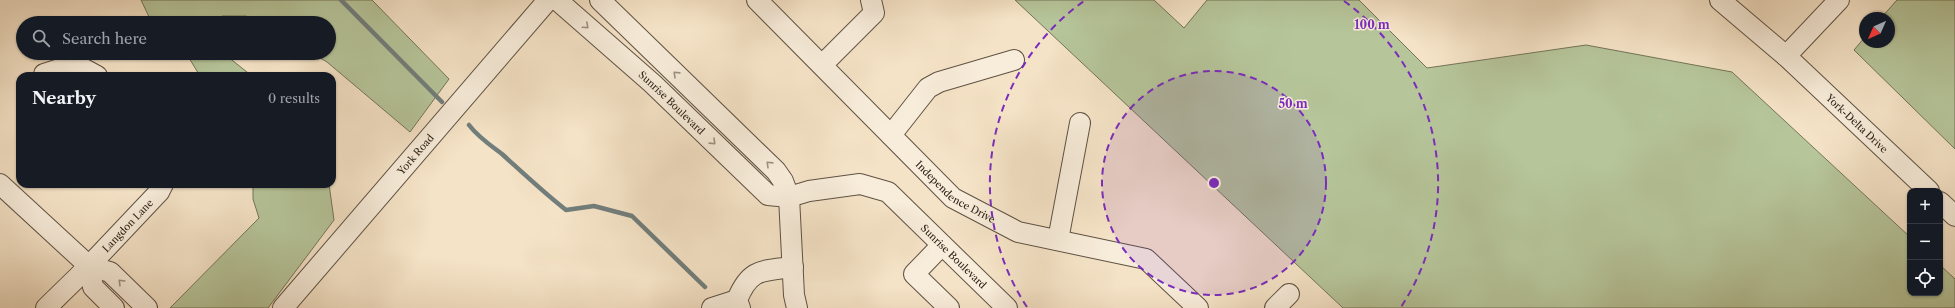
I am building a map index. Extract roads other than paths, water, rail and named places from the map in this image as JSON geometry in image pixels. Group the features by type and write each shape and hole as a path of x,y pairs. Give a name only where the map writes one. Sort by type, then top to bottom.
{"street":[{"name":"York Road","path":"283,308 548,0"},
{"name":"Sunrise Boulevard","path":"557,0 653,84 768,195 789,197 809,191 860,184 888,192 1007,308"},
{"path":"600,0 776,171 783,181 789,197 797,308"},
{"name":"Independence Drive","path":"757,0 953,198 1018,232 1146,259 1198,308"},
{"path":"822,65 874,13 871,0"},
{"name":"York-Delta Drive","path":"1720,0 1786,56 1926,188"},
{"path":"1786,56 1839,0"},
{"path":"891,134 928,88 939,82 1014,60"},
{"path":"50,72 75,64 90,72"},
{"path":"1058,240 1080,123"},
{"path":"0,184 89,266 110,272 147,308"},
{"name":"Langdon Lane","path":"46,308 89,266 159,192 161,188"},
{"path":"1943,205 1955,216"},
{"path":"942,245 914,274 949,308"},
{"path":"89,266 93,287 114,308"},
{"path":"712,308 739,304 743,285 760,271 793,267"},
{"path":"1275,308 1289,294"}],"waterway":[{"path":"341,0 442,102"},
{"path":"469,125 480,137 502,154 566,210 594,206 632,216 705,287"}]}
